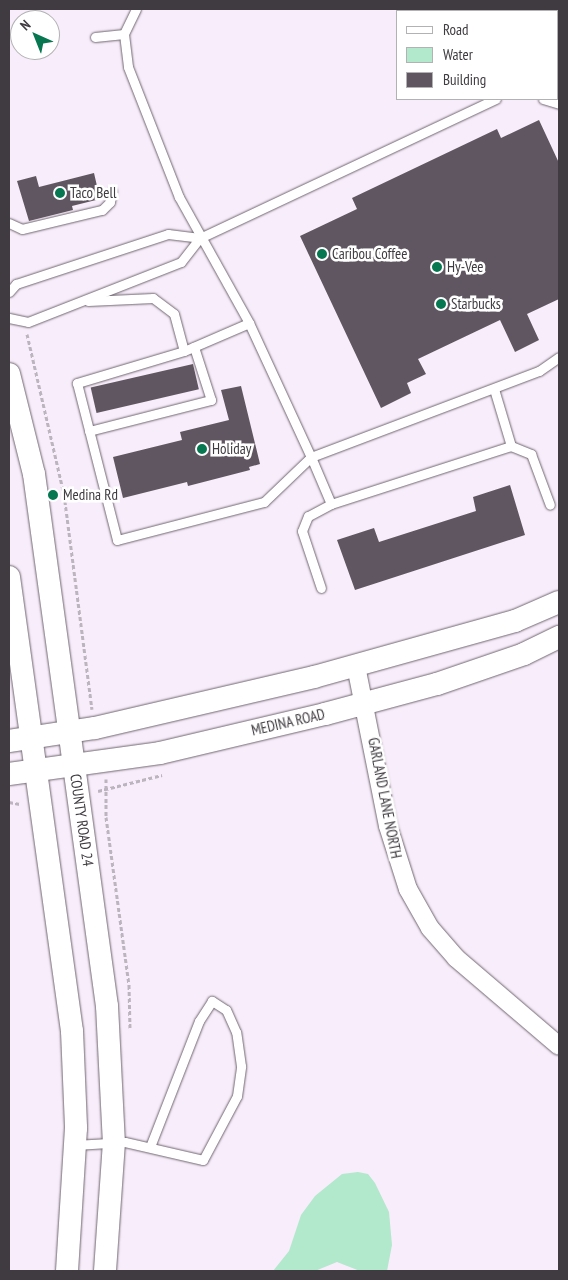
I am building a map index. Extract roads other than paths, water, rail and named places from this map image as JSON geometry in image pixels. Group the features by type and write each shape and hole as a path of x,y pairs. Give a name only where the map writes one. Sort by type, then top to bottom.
{"street":[{"name":"COUNTY ROAD 24","path":"9,374 34,474 107,1006 114,1142 105,1271"},
{"path":"9,577 38,770 72,1031 75,1145 67,1271"},
{"path":"9,741 190,707 356,666 515,622 559,602"},
{"name":"MEDINA ROAD","path":"9,774 160,753 365,703 437,684 524,654 559,637"},
{"name":"GARLAND LANE NORTH","path":"356,666 365,703 388,826 412,897 430,928 456,958 559,1046"}],"lane":[{"path":"136,9 124,34 128,67 179,197 200,238 249,323 331,504"},
{"path":"95,37 124,34"},
{"path":"9,318 28,322 181,262 200,238 494,100"},
{"path":"545,100 559,104"},
{"path":"9,223 22,229 102,210 110,202 112,191"},
{"path":"9,292 16,284 168,234 200,238"},
{"path":"80,302 154,298 174,314 184,351"},
{"path":"249,323 184,351 77,383 117,540 264,502 311,458 539,371 559,358"},
{"path":"89,431 211,400 194,347"},
{"path":"494,389 511,446"},
{"path":"321,588 302,531 308,516 331,504 511,446 530,454 550,506"},
{"path":"75,1145 114,1142 150,1147 203,1160 237,1096 241,1066 236,1032 226,1010 212,1001 199,1021 150,1147"}],"water":[{"path":"358,1172 368,1174 375,1183 389,1212 392,1245 387,1271 360,1271 337,1262 315,1271 273,1271 289,1251 301,1215 315,1196 342,1174"}],"place":[{"name":"Taco Bell","path":"60,193"},
{"name":"Caribou Coffee","path":"322,254"},
{"name":"Hy-Vee","path":"437,267"},
{"name":"Starbucks","path":"441,304"},
{"name":"Holiday","path":"202,449"},
{"name":"Medina Rd","path":"53,495"}]}
